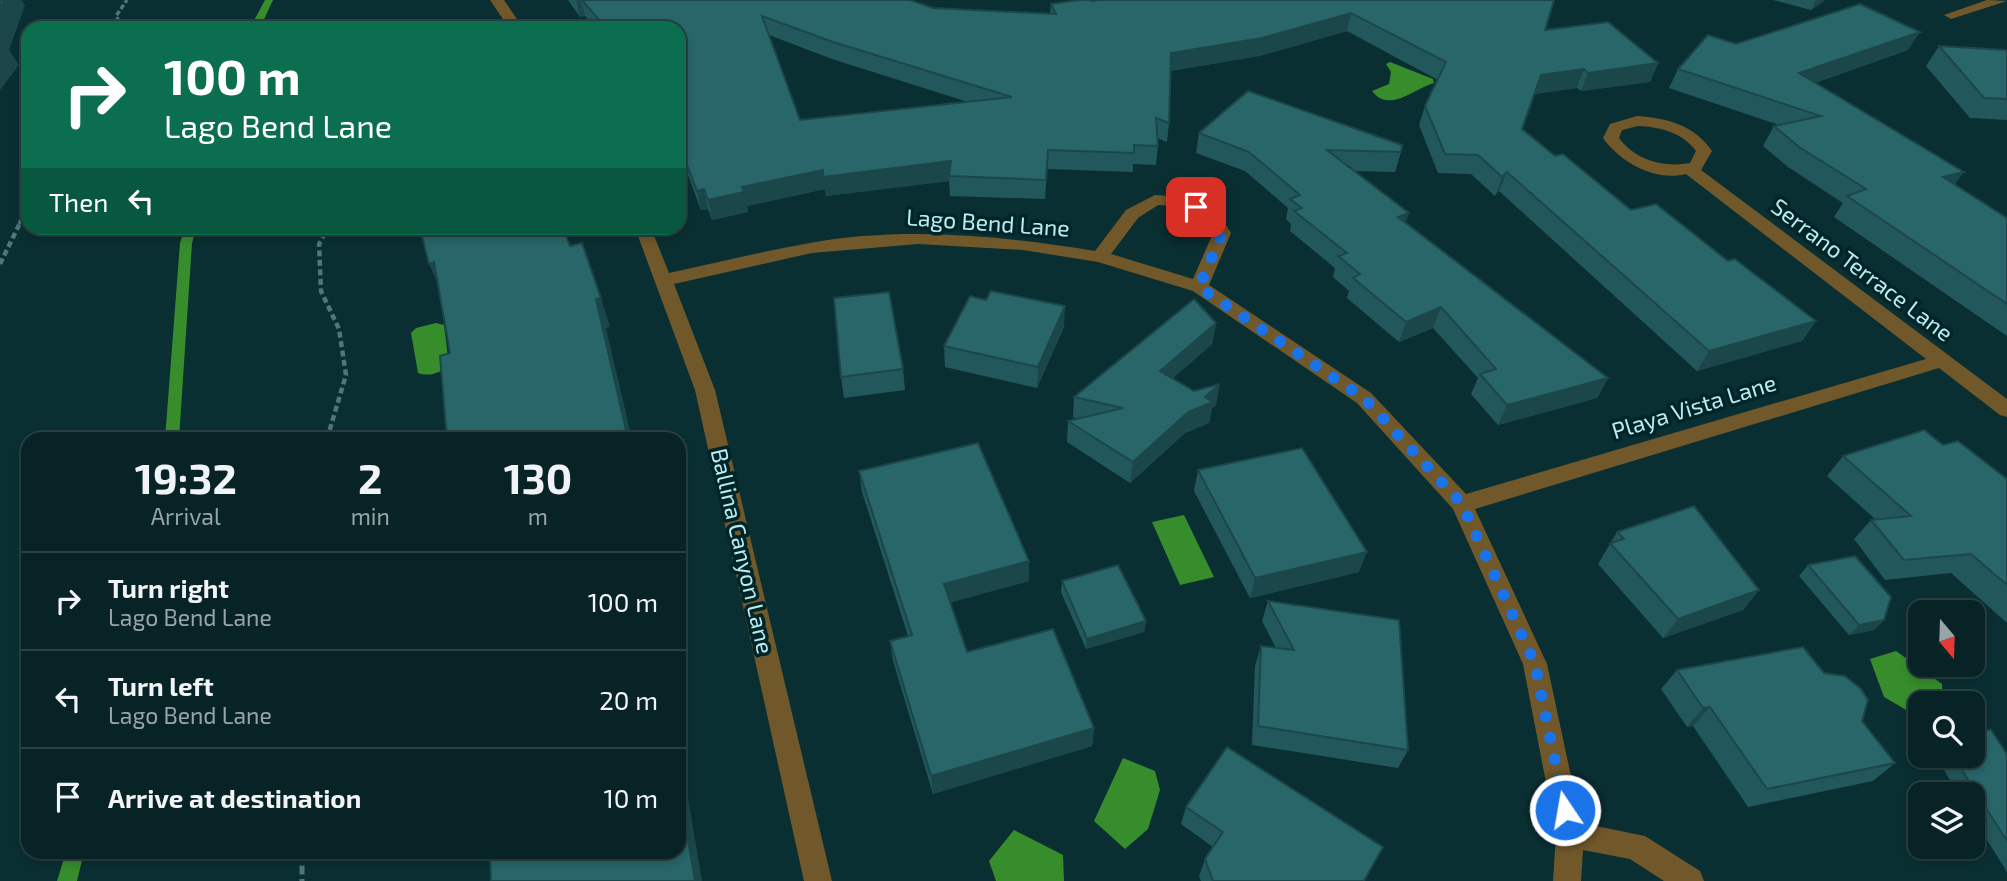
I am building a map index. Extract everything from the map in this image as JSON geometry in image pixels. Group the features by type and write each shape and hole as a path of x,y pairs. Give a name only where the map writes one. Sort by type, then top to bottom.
{"street":[{"path":"497,0 511,21"},
{"path":"1951,15 2001,0"},
{"path":"1637,121 1679,130 1691,136 1704,152 1698,165 1688,169 1657,169 1634,161 1615,149 1610,141 1610,133 1615,127 1637,121"},
{"name":"Serrano Terrace Lane","path":"1688,169 2007,410"},
{"path":"1100,257 1132,214 1155,200 1181,201 1210,214 1222,233 1199,287"},
{"name":"Ballina Canyon Lane","path":"646,235 705,390 818,881"},
{"name":"Lago Bend Lane","path":"665,280 812,248 918,239 1023,245 1100,257 1199,287 1364,398 1462,504 1535,664 1570,834 1567,881"},
{"name":"Playa Vista Lane","path":"1462,504 1941,360"},
{"path":"1570,834 1635,846 1690,881"}],"path":[{"path":"120,21 117,16 127,0"},
{"path":"0,264 21,220"},
{"path":"324,235 319,244 321,291 339,330 346,374 329,432"},
{"path":"302,859 302,881"}],"shaded area":[{"path":"1390,62 1433,79 1434,83 1394,100 1379,97 1372,91 1389,84 1391,72 1386,64"},
{"path":"436,323 444,325 449,365 435,374 418,373 411,333 416,328"},
{"path":"1184,515 1214,577 1180,585 1152,522"},
{"path":"1896,651 1908,660 1908,677 1932,677 1942,684 1942,691 1908,691 1908,711 1884,697 1870,659"},
{"path":"1123,758 1155,771 1160,790 1148,829 1125,849 1094,821"},
{"path":"1014,830 1063,855 1064,881 996,881 989,861"}],"building":[{"path":"582,0 910,0 933,8 1056,14 1051,4 1080,0 1554,0 1545,30 1608,22 1658,63 1588,73 1584,69 1541,75 1522,129 1555,156 1563,154 1631,210 1656,204 1728,261 1735,259 1816,321 1709,351 1507,172 1502,177 1478,155 1445,154 1425,106 1446,62 1351,13 1262,38 1171,53 1169,123 1156,118 1158,146 1134,145 1134,153 1048,150 1046,180 949,176 951,161 823,177 823,170 742,187 744,192 708,200 704,189 697,191 686,162 686,21 600,21","holes":["762,16 830,41 1012,97 800,120"]},
{"path":"1860,4 1920,32 1799,73 1964,172 1943,177 2007,218 2007,304 1847,196 1866,189 1799,147 1774,126 1821,116 1678,69 1708,35 1736,44"},
{"path":"1939,46 2007,50 2007,99 1984,98"},
{"path":"1248,91 1402,145 1401,152 1327,150 1409,213 1398,217 1608,378 1507,405 1480,374 1496,369 1441,307 1406,322 1353,278 1360,274 1338,256 1347,253 1294,211 1302,208 1290,199 1300,195 1249,152 1199,133"},
{"path":"422,235 566,235 570,246 582,243 601,298 596,299 626,432 446,432 440,356 450,353 434,262 429,264"},
{"path":"991,291 1065,306 1038,367 944,346 970,296 986,300"},
{"path":"889,292 903,369 841,377 834,298"},
{"path":"1194,299 1216,323 1160,371 1194,391 1220,384 1205,397 1213,402 1188,412 1133,462 1068,421 1123,408 1074,397"},
{"path":"1924,430 1943,445 1958,441 2007,479 2007,585 1971,554 1904,560 1871,520 1911,516 1843,456"},
{"path":"978,443 1029,561 944,584 967,652 1053,629 1094,728 931,776 890,641 912,635 859,471"},
{"path":"1302,448 1367,552 1255,578 1198,470"},
{"path":"1694,506 1759,590 1678,619 1610,543 1624,539 1617,532"},
{"path":"1855,556 1891,597 1884,620 1859,625 1808,565"},
{"path":"1118,565 1146,621 1087,639 1062,581"},
{"path":"1268,601 1399,620 1408,750 1258,726 1261,646 1294,650"},
{"path":"1803,647 1824,673 1845,676 1861,689 1868,700 1862,721 1895,763 1767,789 1710,707 1703,708 1677,670"},
{"path":"1985,730 1991,730 2007,754 2007,841 1985,806 1985,782 1970,782 1961,768 1985,768"},
{"path":"1227,747 1383,847 1364,881 1213,881 1205,859 1223,832 1186,807"},
{"path":"686,827 695,881 491,881 490,859 686,859"}],"waterway":[{"path":"258,21 269,0"},
{"path":"172,432 188,235"},
{"path":"67,881 73,859"}],"route":[{"path":"1196,207 1210,214 1222,233 1199,287 1364,398 1462,504 1535,664 1565,810"}]}
